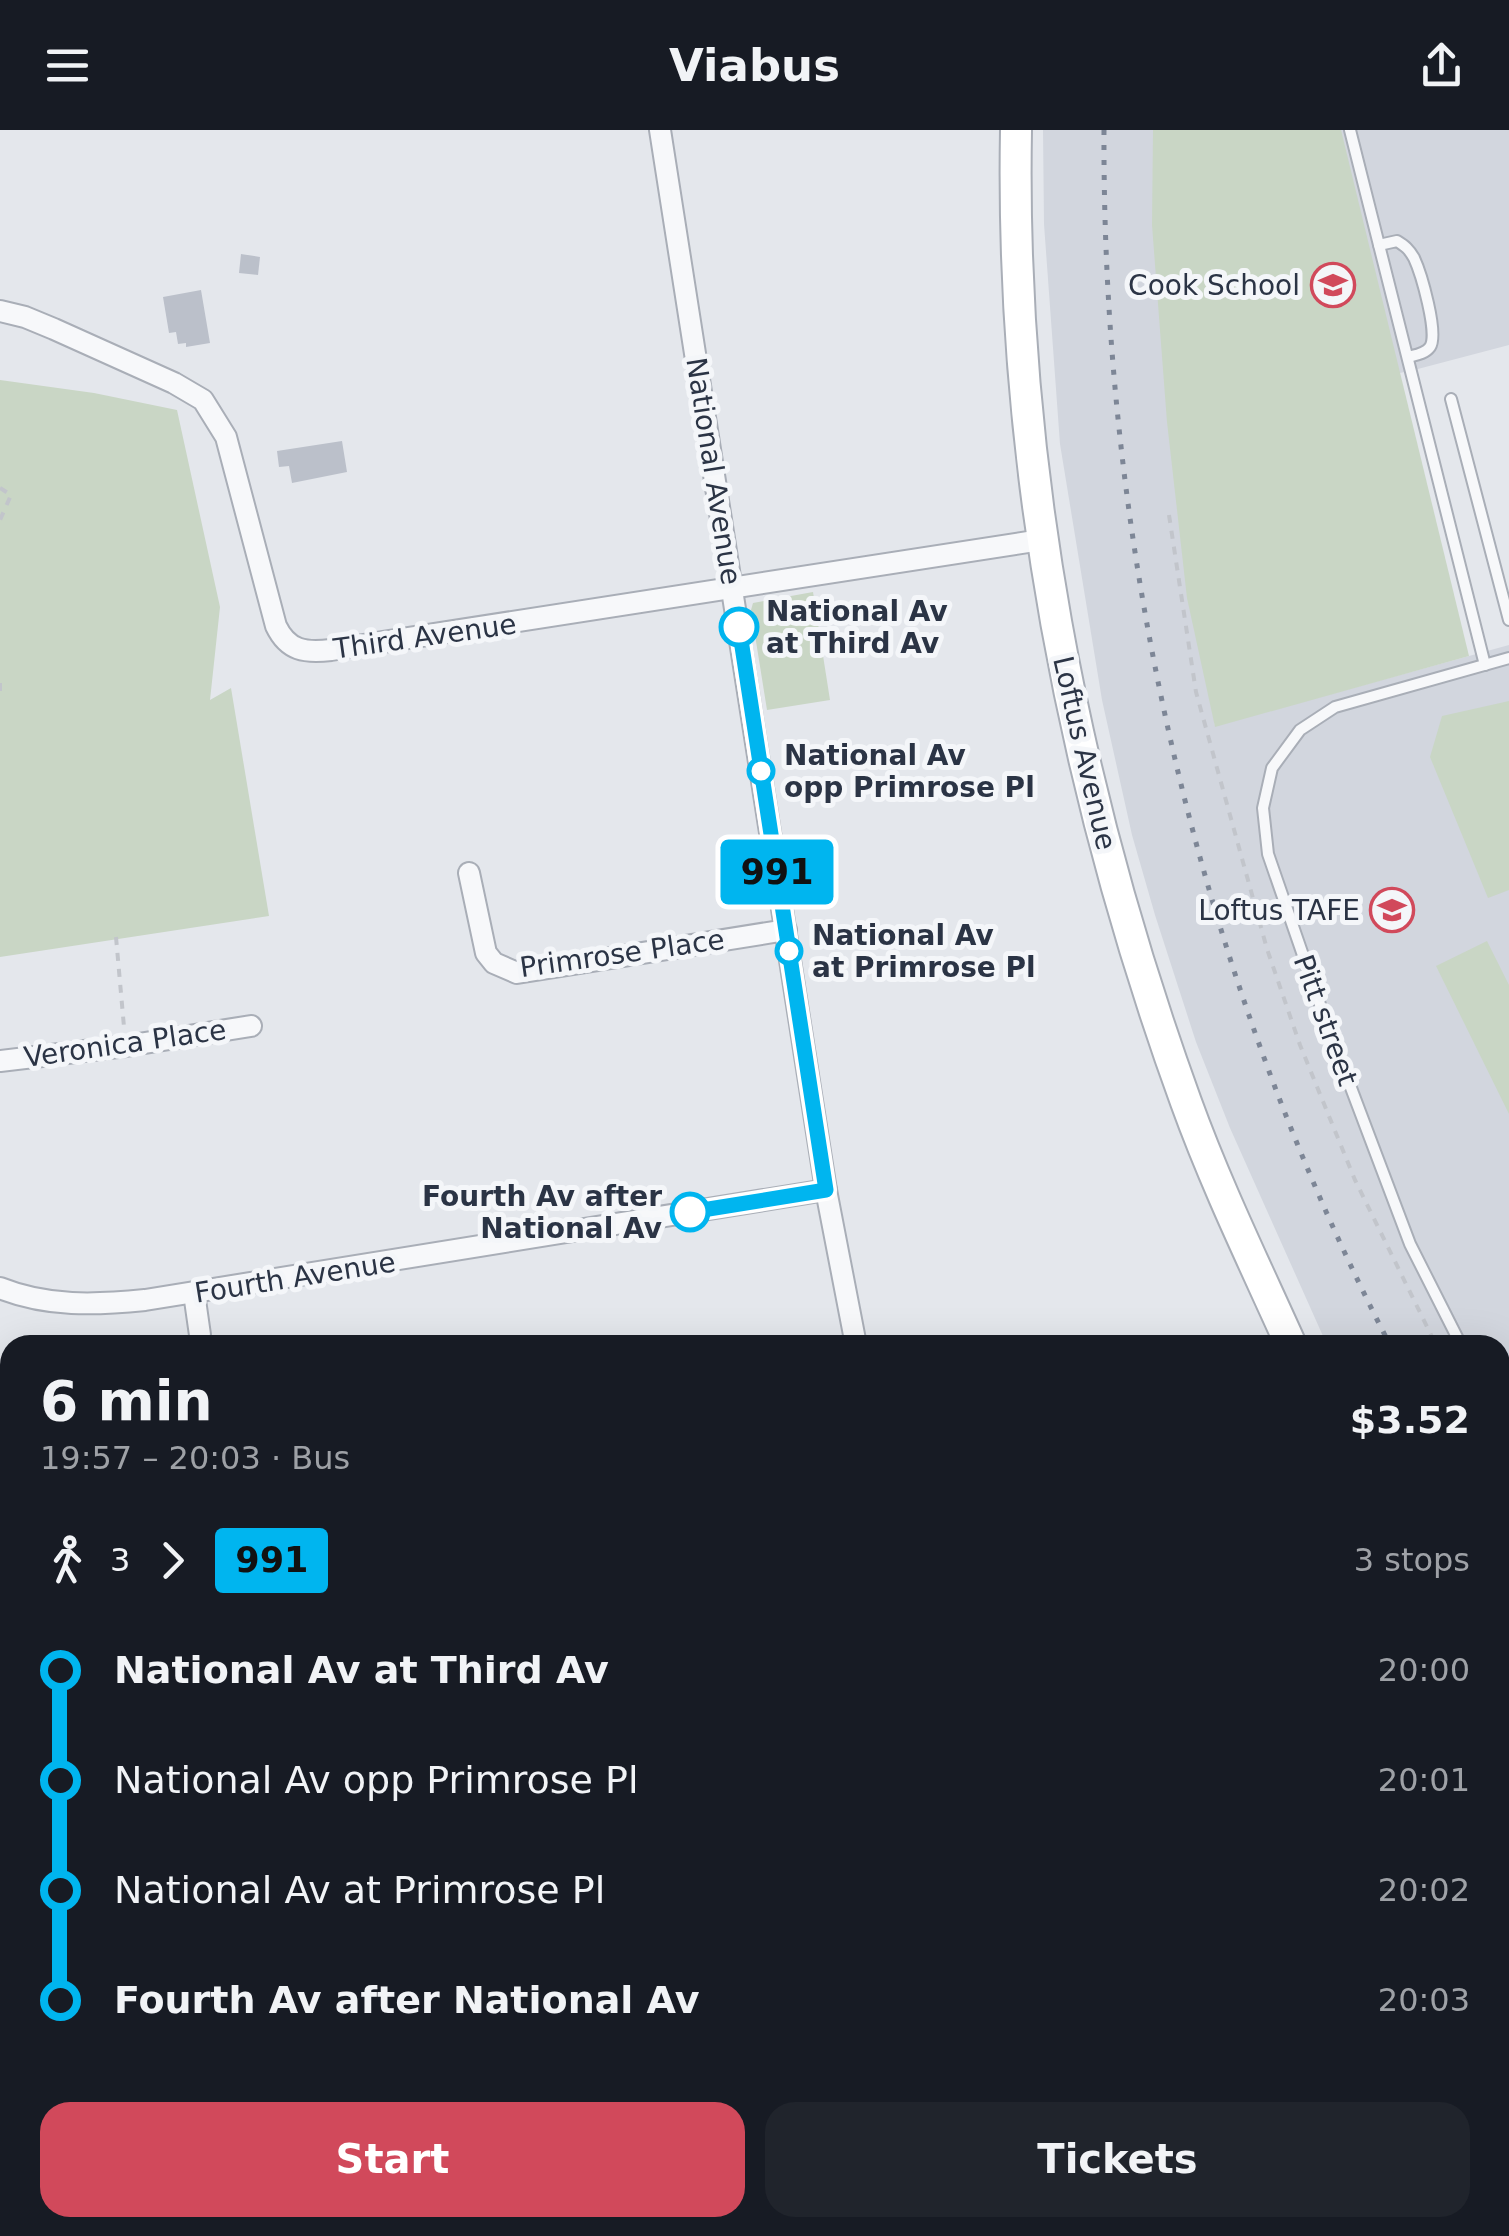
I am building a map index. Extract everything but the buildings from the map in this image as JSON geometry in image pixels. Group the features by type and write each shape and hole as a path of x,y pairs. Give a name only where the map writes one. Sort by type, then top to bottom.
{"street":[{"name":"National Avenue","path":"660,130 826,1190 854,1335"},
{"name":"Loftus Avenue","path":"1016,130 1020,310 1041,540 1076,728 1138,959 1187,1104 1287,1335"},
{"name":"Third Avenue","path":"0,311 54,329 203,400 226,437 276,626 288,645 298,650 331,650 1041,540"},
{"name":"Primrose Place","path":"469,873 486,953 494,964 517,973 786,930"},
{"name":"Veronica Place","path":"0,1061 251,1026"},
{"name":"Fourth Avenue","path":"0,1288 92,1306 194,1293 826,1190"},
{"path":"194,1293 200,1335"}],"lane":[{"path":"1350,130 1485,665"},
{"path":"1379,245 1397,241 1406,246 1415,261 1434,332 1423,353 1408,357"},
{"path":"1452,399 1509,620"},
{"name":"Pitt street","path":"1456,1335 1410,1244 1357,1106 1268,854 1262,808 1272,768 1300,730 1312,722 1369,696 1509,658"}],"path":[{"path":"0,488 11,495 0,520"},
{"path":"1169,516 1196,692 1267,949 1300,1045 1356,1180 1431,1335"},
{"path":"0,683 0,691"},
{"path":"116,937 126,1046"}],"shaded area":[{"path":"1043,130 1509,130 1509,345 1414,370 1168,422 1215,726 1509,645 1509,1335 1323,1335 1230,1128 1196,1042 1155,915 1132,835 1102,700 1060,444 1044,224"}],"green space":[{"path":"1153,130 1341,130 1469,656 1215,727 1187,598 1167,422 1152,225"},
{"path":"0,380 177,410 220,607 210,700 231,688 269,916 0,957"},
{"path":"813,592 830,700 767,710 753,603"},
{"path":"1509,701 1509,890 1488,898 1430,757 1442,716"},
{"path":"1487,941 1509,985 1509,1114 1436,966"}],"railway":[{"path":"1104,130 1108,287 1121,444 1143,600 1174,754 1214,907 1264,1057 1322,1203 1385,1335"}],"bus line":[{"name":"991","path":"690,1212 826,1190 739,627"}],"place":[{"name":"Cook School","path":"1333,285"},
{"name":"National Av at Third Av","path":"739,627"},
{"name":"National Av opp Primrose Pl","path":"761,771"},
{"name":"Loftus TAFE","path":"1392,910"},
{"name":"National Av at Primrose Pl","path":"789,951"},
{"name":"Fourth Av after National Av","path":"690,1212"}]}
